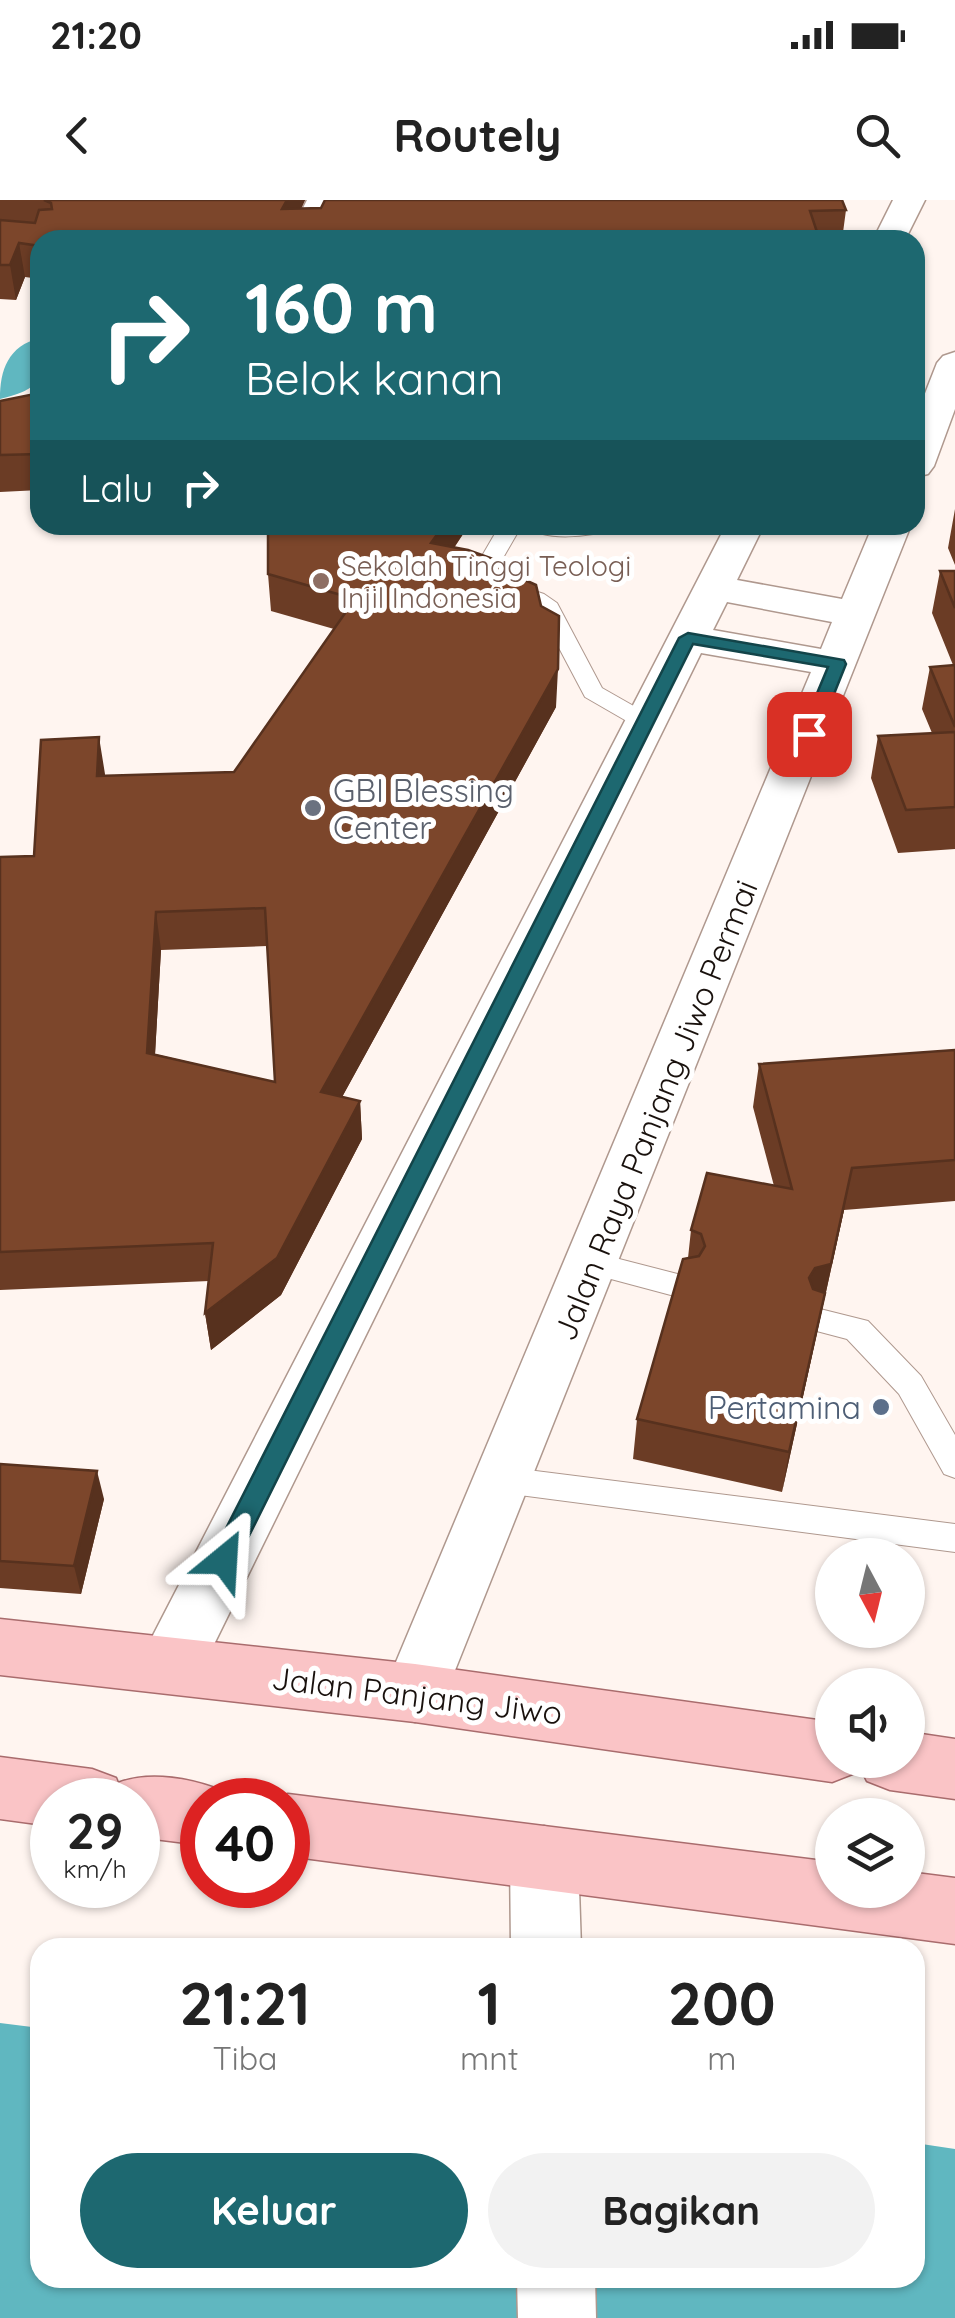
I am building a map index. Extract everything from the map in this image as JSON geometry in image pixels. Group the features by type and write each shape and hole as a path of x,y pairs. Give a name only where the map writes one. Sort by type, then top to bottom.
{"main road":[{"name":"Jalan Panjang Jiwo","path":"0,1647 415,1693 815,1750"},
{"path":"925,1765 955,1769"},
{"path":"0,1788 30,1792"},
{"path":"310,1828 955,1911"}],"street":[{"path":"308,230 323,200"},
{"path":"894,230 909,200"},
{"path":"925,440 955,362"},
{"path":"171,1665 740,535"},
{"name":"Jalan Raya Panjang Jiwo Permai","path":"415,1693 888,535"},
{"path":"713,587 857,614"},
{"path":"688,638 838,664"},
{"path":"544,1858 546,1938"},
{"path":"556,2288 557,2318"}],"lane":[{"path":"505,535 480,580 536,599 549,608 592,692 645,722"},
{"path":"592,1263 682,1286"},
{"path":"820,1321 857,1330 910,1385 955,1465"},
{"path":"504,1480 955,1538"}],"water":[{"path":"0,2023 30,2027 30,2288 925,2288 925,2144 955,2149 955,2318 0,2318"}],"building":[{"path":"44,200 287,200 282,209 321,208 325,200 842,200 846,210 810,211 816,230 30,230 30,245 19,243 10,265 0,265 0,220 35,223 39,210 52,209 51,203"},
{"path":"30,395 30,454 0,455 0,401"},
{"path":"268,535 437,535 431,543 468,550 510,565 514,575 536,585 541,606 559,616 558,669 321,1092 360,1101 277,1258 205,1313 213,1243 0,1252 0,857 34,856 41,740 99,737 97,776 234,772 355,599 268,574","holes":["265,908 275,1082 147,1053 156,912"]},
{"path":"940,571 955,571 955,608"},
{"path":"955,665 955,727 930,667"},
{"path":"955,732 955,807 906,810 878,736"},
{"path":"955,1050 955,1160 852,1168 831,1264 815,1268 809,1278 813,1289 825,1293 789,1452 637,1419 683,1259 699,1256 705,1246 701,1234 691,1230 707,1173 792,1189 759,1064"},
{"path":"0,1464 97,1471 74,1566 0,1561"}],"waterway":[{"path":"0,386 15,382 30,363"}],"place":[{"name":"Sekolah Tinggi Teologi Injil Indonesia","path":"321,581"},
{"name":"GBI Blessing Center","path":"313,808"},
{"name":"Pertamina","path":"881,1407"}],"route":[{"path":"224,1560 688,638 838,664 809,734"}]}
